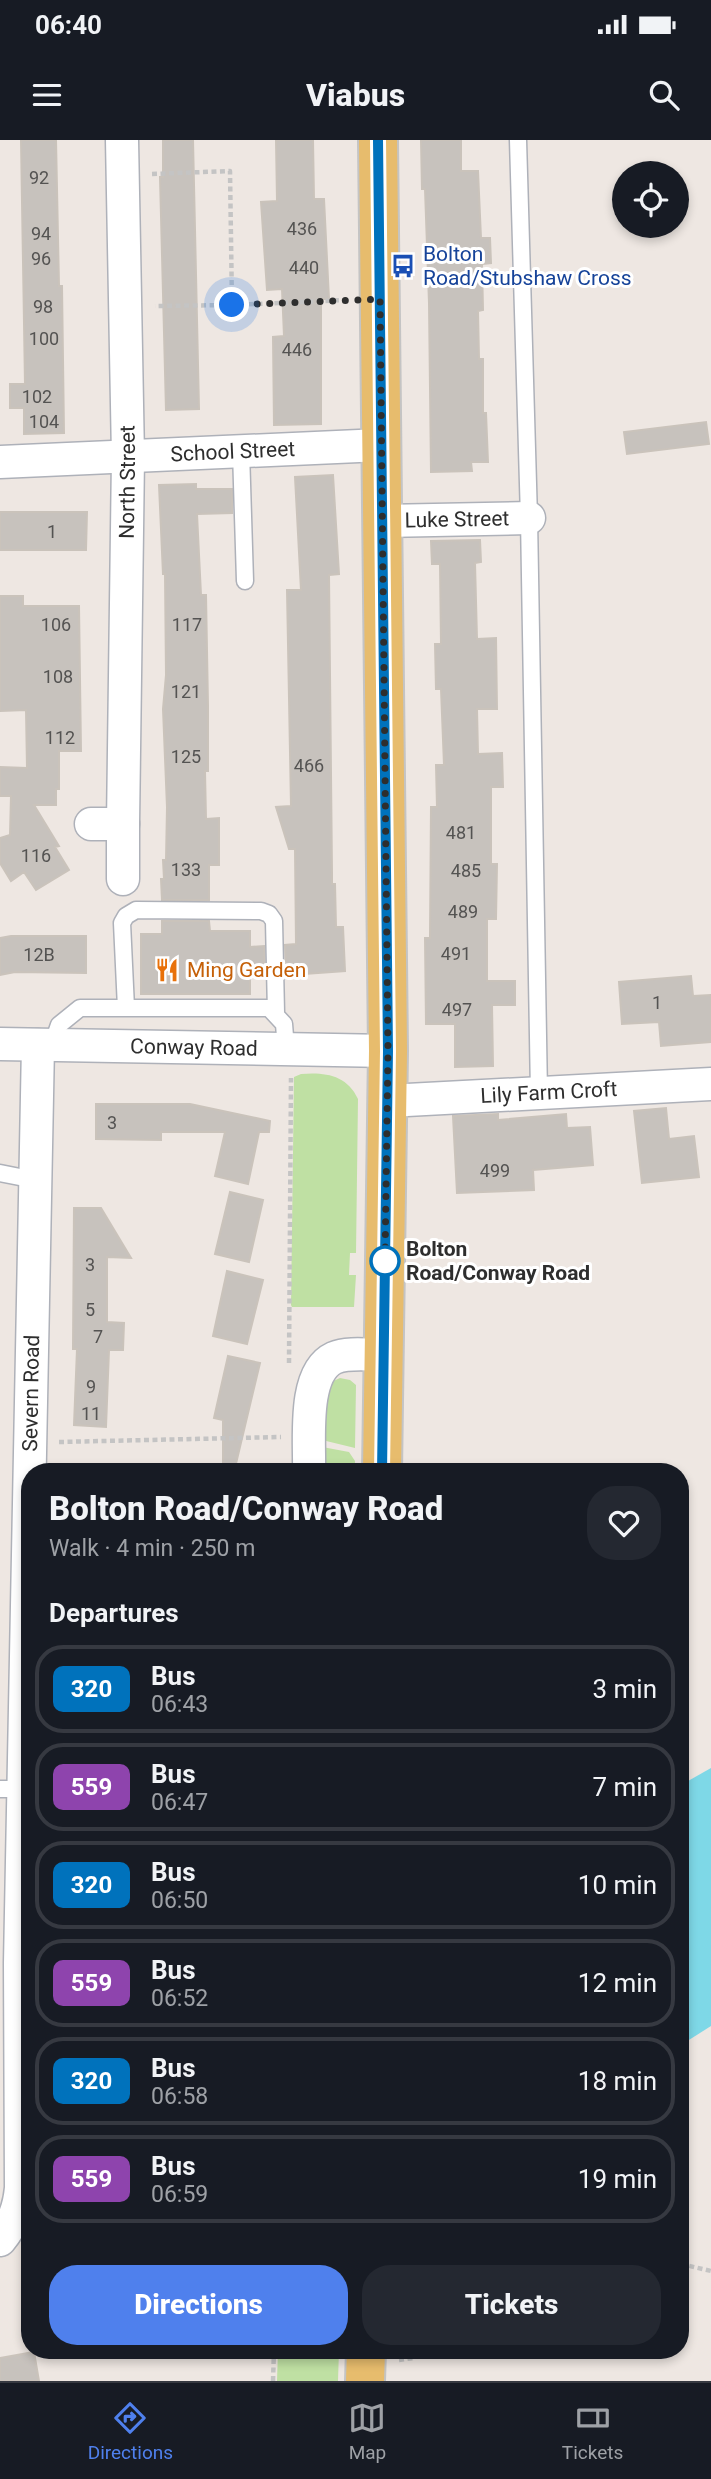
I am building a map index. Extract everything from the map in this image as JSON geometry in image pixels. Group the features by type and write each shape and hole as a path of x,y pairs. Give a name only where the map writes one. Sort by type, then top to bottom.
{"main road":[{"path":"378,140 388,1051 382,1463"},
{"path":"365,2381 366,2359"}],"street":[{"name":"North Street","path":"122,140 128,457 123,878"},
{"name":"School Street","path":"0,462 382,445"},
{"name":"Luke Street","path":"383,521 528,518"},
{"path":"91,824 124,824"},
{"name":"Conway Road","path":"0,1044 388,1051"},
{"name":"Severn Road","path":"29,1463 35,1180 45,1045"},
{"name":"Lily Farm Croft","path":"387,1101 711,1084"},
{"path":"309,1463 313,1381 321,1366 335,1358 348,1355 383,1355"},
{"name":"Severn Road","path":"0,2240 12,2224 19,2205 20,2188 10,1964 12,1789 21,1616"}],"lane":[{"path":"518,140 539,1094"},
{"path":"241,452 245,581"},
{"path":"126,1008 122,923 126,916 136,910 261,911 269,914 274,921 275,1013"},
{"path":"45,1045 59,1024 80,1008 269,1008 284,1024 289,1049"},
{"path":"0,1173 35,1180"}],"path":[{"path":"123,174 230,171 232,305"},
{"path":"125,306 380,299"},
{"path":"289,1049 289,1369"},
{"path":"30,1443 310,1436"},
{"path":"689,2266 711,2272"},
{"path":"273,2381 274,2359"}],"green space":[{"path":"301,1074 327,1075 341,1080 358,1099 356,1253 350,1253 349,1275 356,1275 354,1307 291,1305 294,1077"},
{"path":"340,1378 350,1380 356,1385 355,1448 318,1439 329,1383"},
{"path":"317,1446 349,1452 355,1461 355,1463 317,1463"},
{"path":"278,2359 339,2359 338,2381 277,2381"}],"water":[{"path":"711,1768 711,2026 689,2040 689,1780"}],"building":[{"path":"21,140 56,140 64,433 24,434 24,408 10,408 10,384 25,384"},
{"path":"163,140 193,140 199,409 166,410 160,177 163,177"},
{"path":"276,140 313,140 314,199 324,199 329,299 321,299 321,424 274,425 273,337 284,336 282,289 267,290 261,202 277,201"},
{"path":"421,140 461,140 461,171 478,171 481,238 490,238 491,263 482,264 483,310 478,311 479,359 483,359 483,413 486,413 488,462 471,462 472,471 431,472 429,303"},
{"path":"706,422 709,444 627,454 624,432"},
{"path":"333,475 339,574 329,575 332,884 335,884 336,927 343,927 345,971 305,974 305,969 286,970 285,945 296,944 295,849 289,849 276,807 291,806 287,590 301,590 295,477"},
{"path":"196,484 196,489 232,489 232,513 197,514 201,595 206,595 206,819 219,818 219,865 209,865 209,900 162,900 161,879 164,879 163,860 166,860 167,807 163,709 166,675 165,574 159,485"},
{"path":"0,512 87,512 86,550 0,550"},
{"path":"480,540 481,562 475,563 477,639 496,638 497,709 477,709 478,754 502,753 503,787 491,787 491,864 497,864 496,919 487,919 487,981 515,981 515,1005 492,1005 493,1066 455,1067 455,1024 426,1024 425,938 430,938 431,807 437,807 436,765 444,765 441,689 436,689 435,644 441,644 440,564 432,564 431,541"},
{"path":"0,596 23,596 23,606 79,606 81,751 59,751 59,789 56,789 56,805 34,805 59,846 55,847 69,870 36,890 24,872 11,881 0,863 0,838 10,835 11,796 0,796 0,767 27,768 26,710 0,711"},
{"path":"162,921 209,921 210,931 250,931 250,947 264,946 265,972 250,973 250,994 141,994 141,934 162,934"},
{"path":"86,936 86,973 15,972 0,975 0,938"},
{"path":"691,976 693,996 711,995 711,1042 661,1046 659,1022 622,1024 619,982"},
{"path":"96,1104 190,1104 270,1121 269,1132 259,1132 248,1184 215,1176 225,1132 161,1132 161,1140 96,1139"},
{"path":"666,1108 669,1139 694,1136 699,1177 642,1183 634,1111"},
{"path":"498,1114 498,1120 566,1114 567,1128 590,1127 593,1165 533,1170 534,1190 457,1193 453,1116"},
{"path":"230,1192 263,1200 249,1262 215,1254"},
{"path":"74,1208 101,1208 131,1258 107,1257 107,1322 124,1323 123,1350 109,1350 106,1427 74,1425 77,1349 73,1349"},
{"path":"227,1271 263,1280 247,1344 213,1336"},
{"path":"228,1356 260,1363 236,1463 223,1463 223,1420 214,1418"},
{"path":"21,2354 21,2359 35,2359 39,2381 0,2381 0,2358"}],"bus line":[{"name":"320","path":"378,140 388,1051 382,1463"}],"place":[{"name":"Bolton Road/Stubshaw Cross","path":"403,266"},
{"name":"Ming Garden","path":"167,970"},
{"name":"Bolton Road/Conway Road","path":"385,1261"}],"route":[{"path":"232,305 380,299 388,1051 385,1261"}]}
